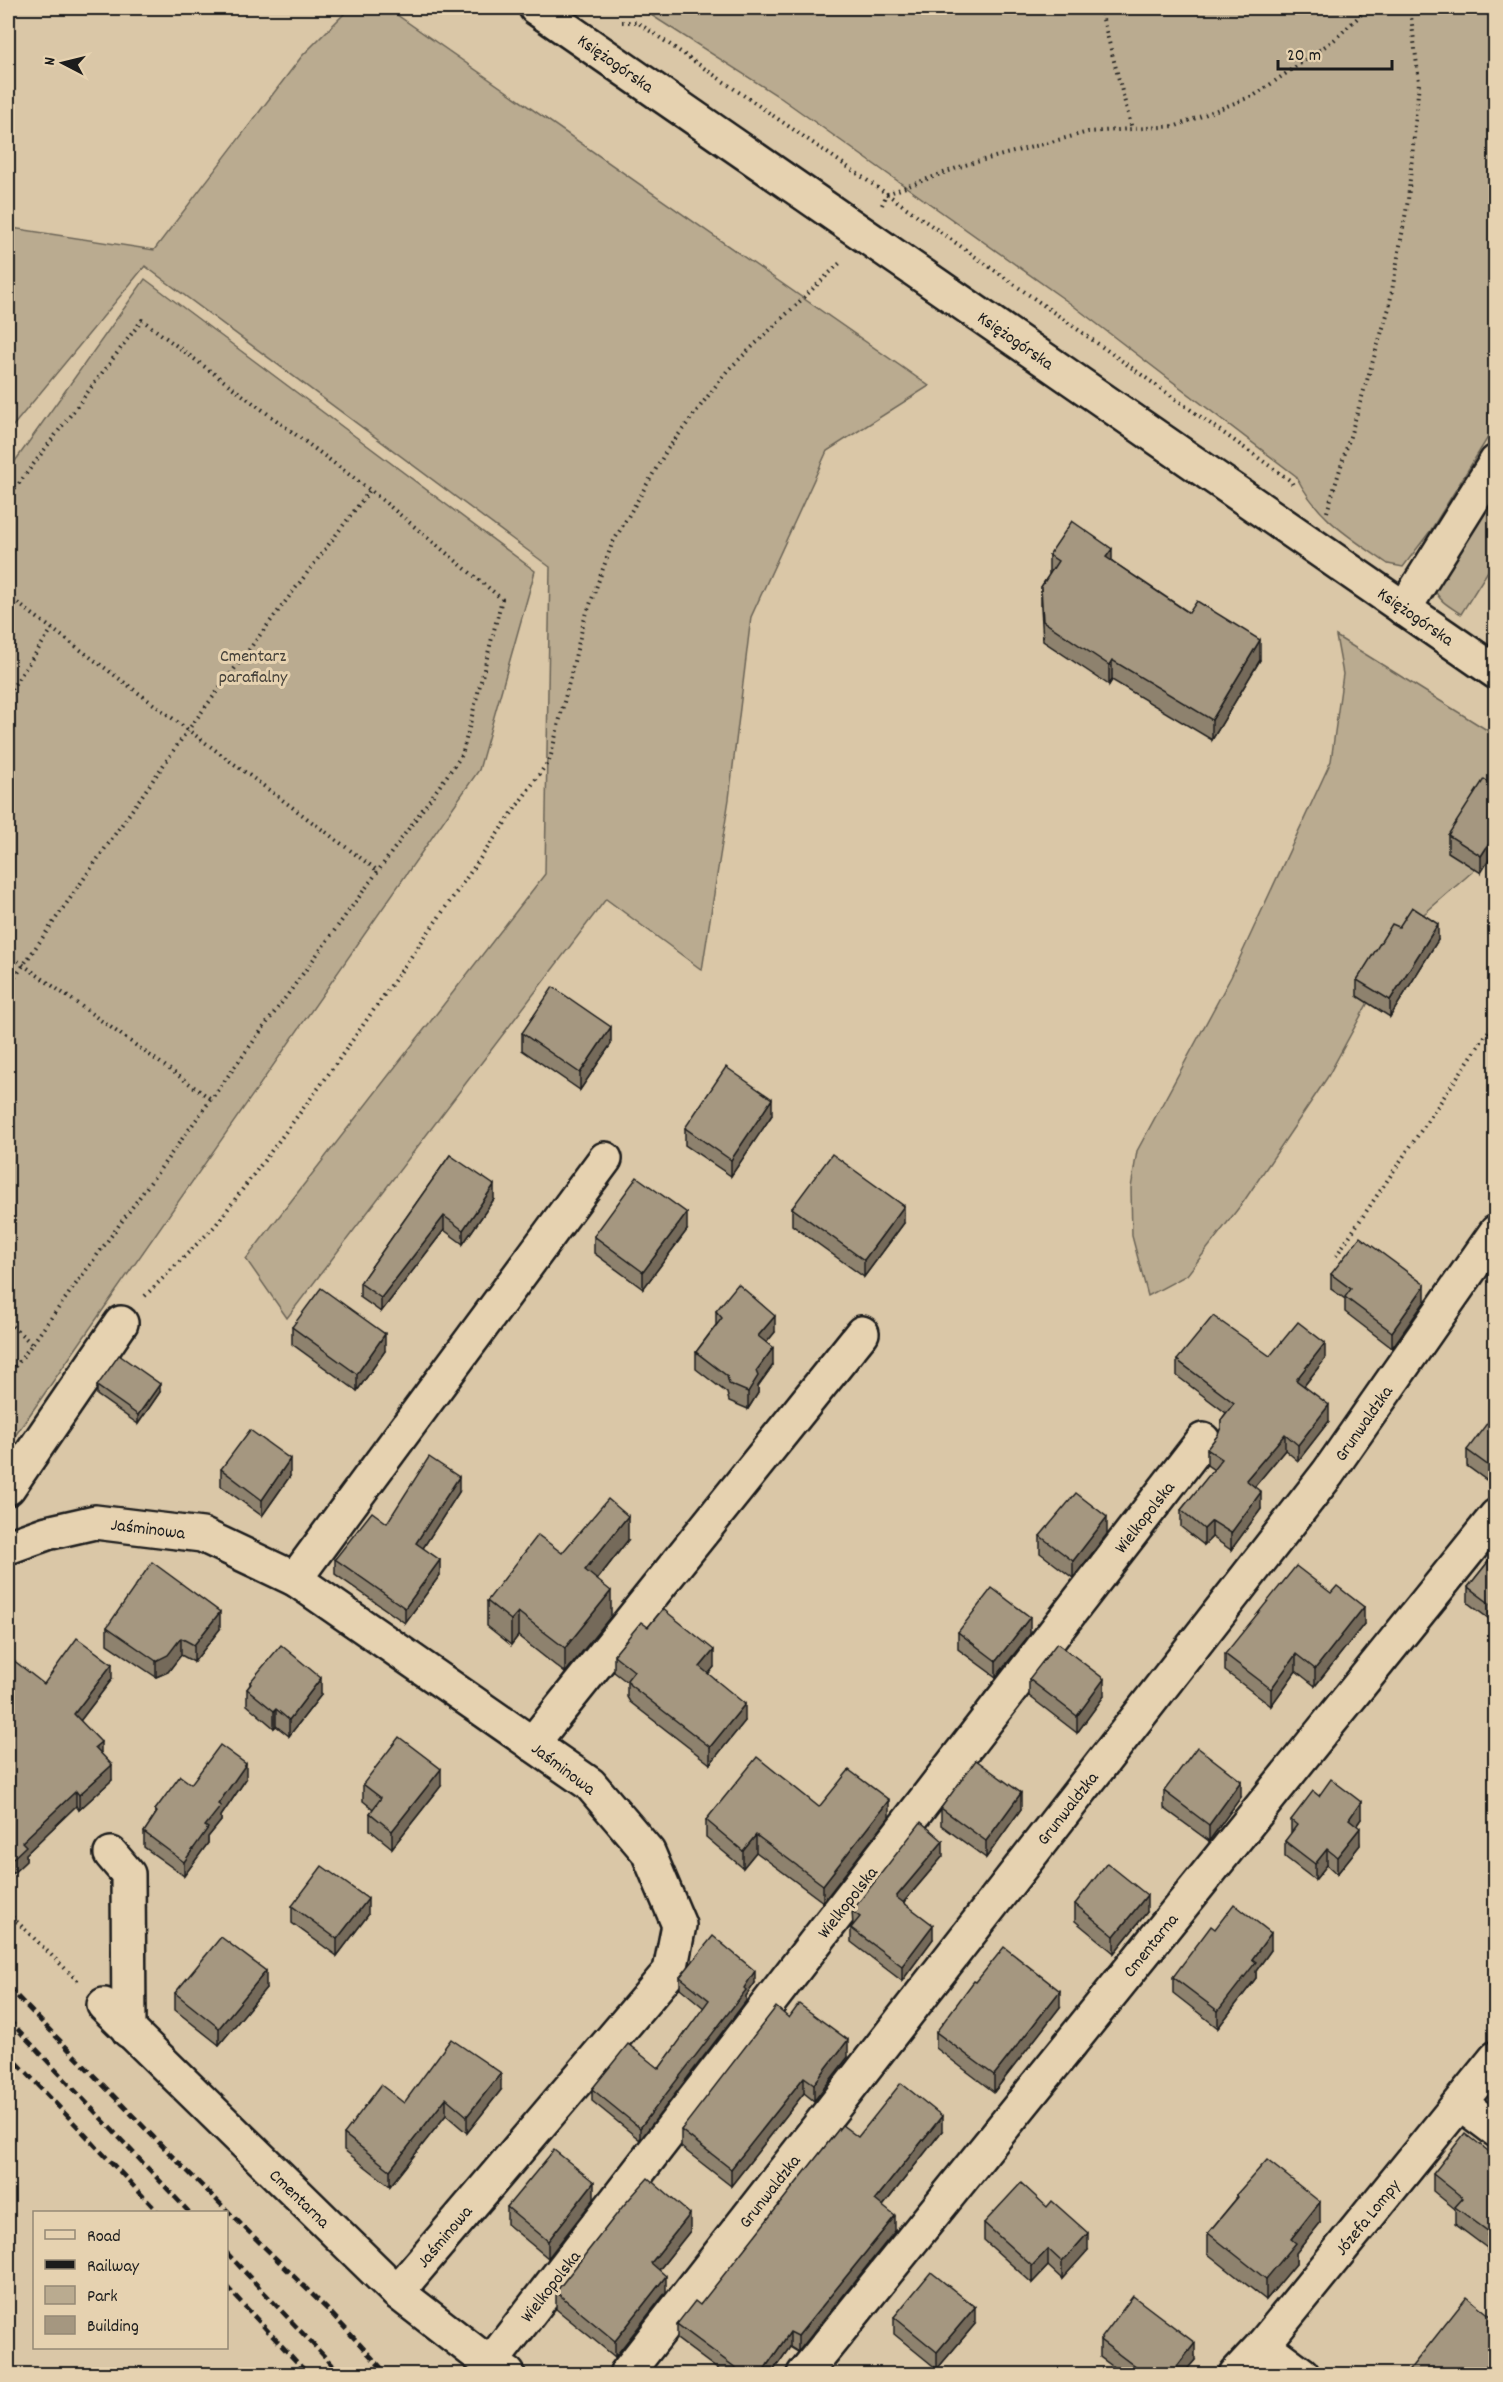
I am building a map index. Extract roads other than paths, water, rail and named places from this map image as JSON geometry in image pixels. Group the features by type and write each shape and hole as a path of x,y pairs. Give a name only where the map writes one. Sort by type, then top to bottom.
{"street":[{"name":"Księżogórska","path":"536,8 1496,672"},
{"path":"1404,609 1496,462"},
{"path":"294,1579 605,1159"},
{"name":"Grunwaldzka","path":"626,2374 1328,1473 1496,1232"},
{"path":"8,1488 121,1323"},
{"path":"532,1744 862,1333"},
{"name":"Wielkopolska","path":"500,2369 1203,1440"},
{"name":"Cmentarna","path":"804,2374 1496,1516"},
{"name":"Jaśminowa","path":"8,1547 47,1533 95,1522 202,1535 294,1579 590,1784 648,1852 679,1925 670,1971 397,2292"},
{"path":"111,1854 128,1874 129,2031"},
{"name":"Cmentarna","path":"104,2005 397,2292 500,2369"},
{"name":"Józefa Lompy","path":"1236,2374 1263,2345 1496,2058"},
{"path":"1460,2103 1496,2130"},
{"path":"1263,2345 1302,2374"}],"railway":[{"path":"8,1987 228,2211"},
{"path":"8,2019 188,2211"},
{"path":"8,2053 157,2211"},
{"path":"228,2211 332,2314 387,2374"},
{"path":"228,2254 341,2374"},
{"path":"228,2288 308,2374"}],"park label":[{"name":"Cmentarz parafialny","path":"253,665"}]}
